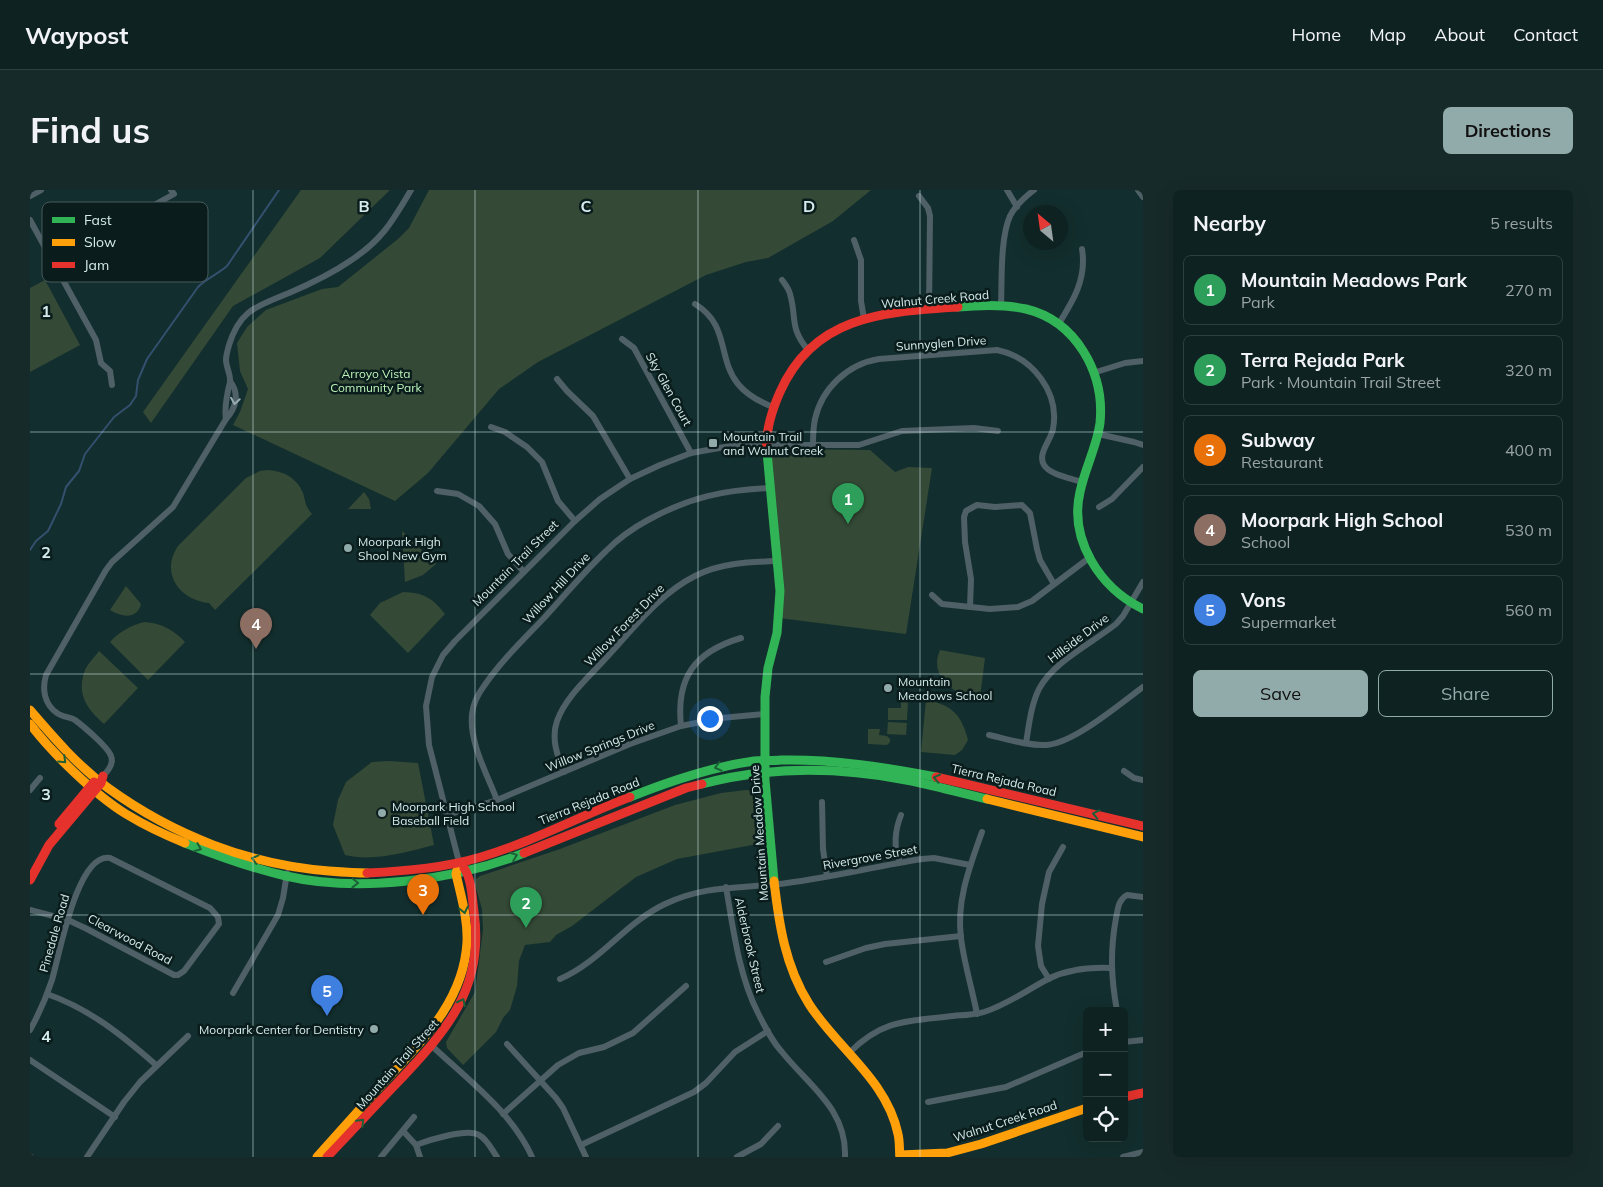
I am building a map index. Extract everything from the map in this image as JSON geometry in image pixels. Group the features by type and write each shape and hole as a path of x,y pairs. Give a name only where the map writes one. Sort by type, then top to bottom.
{"street":[{"path":"30,196 41,190"},
{"path":"30,880 49,845 112,762 111,756 98,740 76,721 58,714 52,709 44,694 46,675 106,570 112,562 173,507 232,412 235,406 236,392 230,381 226,360 228,347 238,324 256,307 335,271 366,250 387,230 411,190"},
{"path":"1006,190 1017,207"},
{"path":"1001,306 1005,236 1010,215 1034,190"},
{"path":"1138,190 1143,197"},
{"path":"156,202 173,192"},
{"path":"919,196 928,208 930,216 929,310"},
{"path":"30,220 42,242"},
{"path":"854,240 861,260 861,301 864,319"},
{"path":"1058,325 1080,286 1083,266 1082,249"},
{"path":"782,280 790,294 795,328 800,340 808,350"},
{"path":"64,282 96,340 101,363 110,371 112,385"},
{"path":"695,304 708,313 719,333 727,362 737,383 751,396 773,408"},
{"name":"Walnut Creek Road","path":"766,444 768,423 773,408 784,383 794,367 820,339 840,327 864,319 982,305 1031,310 1058,325 1080,345 1093,373 1100,407 1098,434 1076,506 1079,536 1090,558 1108,583 1130,603 1143,609"},
{"name":"Sky Glen Court","path":"622,339 634,348 691,453"},
{"name":"Sunnyglen Drive","path":"813,446 815,419 822,401 840,377 861,364 879,359 997,350 1024,361 1035,370 1046,386 1051,400 1054,424 1043,453 1042,462 1044,466 1050,471 1082,482"},
{"path":"1093,373 1125,363 1143,360"},
{"path":"557,378 567,391 593,416 630,479"},
{"path":"491,427 505,432 527,447 542,462 558,501 575,521"},
{"name":"Mountain Trail Street","path":"327,1157 445,1030 462,1001 476,960 477,928 467,872 459,862 429,745 426,706 431,680 450,646 575,521 600,499 630,479 660,464 691,453 736,445 859,446 902,431 974,428 998,431"},
{"path":"1098,434 1143,445"},
{"name":"Mountain Meadow Drive","path":"766,444 780,591 777,633 768,668 765,714 765,773 774,884 780,931 790,967 814,1012 878,1086 894,1120 901,1146 900,1156"},
{"path":"1099,507 1112,499 1143,467"},
{"name":"Willow Hill Drive","path":"497,800 475,741 472,714 481,691 512,653 597,560 618,541 646,521 679,504 710,494 771,488"},
{"path":"437,491 458,494 479,506 495,524 508,554 524,572"},
{"path":"970,607 971,579 964,542 964,517 968,510 977,505 995,507 1014,505 1026,507 1030,513 1036,549 1040,560 1054,584"},
{"path":"932,595 942,604 990,609 1018,607 1032,601 1090,558"},
{"name":"Willow Forest Drive","path":"564,772 558,756 555,732 562,710 575,692 647,614 678,586 702,573 736,564 777,561"},
{"name":"Hillside Drive","path":"1026,743 1036,697 1048,675 1116,624 1143,582"},
{"path":"681,726 681,691 690,671 702,657 714,649 741,638"},
{"path":"989,735 1026,743 1047,745 1066,740 1143,687"},
{"name":"Tierra Rejada Road","path":"30,710 125,813 182,842 222,858 287,871 320,881 399,882 467,872 509,858 686,788 714,780 794,770 859,772 889,777 1143,836"},
{"name":"Willow Springs Drive","path":"447,815 497,800 630,744 681,726 721,718 765,714"},
{"name":"Tierra Rejada Road","path":"30,724 43,740 97,783"},
{"name":"Tierra Rejada Road","path":"287,871 338,874 377,873 438,867 502,850 692,775 730,765 766,760 826,760 874,765 1143,826"},
{"path":"1124,771 1134,778 1143,780"},
{"path":"30,790 40,778"},
{"path":"30,868 45,842 97,783"},
{"path":"822,802 823,849 827,876"},
{"path":"900,862 897,856 895,835 901,815"},
{"path":"977,1014 961,936 963,892 982,832"},
{"path":"1048,979 1042,966 1038,946 1042,904 1049,872 1063,848"},
{"name":"Pinedale Road","path":"30,1030 47,994 68,920 84,879 95,862 107,858 210,908 218,916"},
{"name":"Rivergrove Street","path":"560,979 591,962 635,922 664,904 689,894 717,888 774,884 900,862 934,858 970,865"},
{"name":"Mountain Trail Street","path":"317,1157 431,1030 442,1017 453,998 463,968 467,937 466,921 456,874 459,862"},
{"path":"233,993 278,914 283,898 287,871"},
{"name":"Alderbrook Street","path":"726,887 744,979 753,1003 782,1052 830,1105 844,1136 845,1157"},
{"path":"1116,1007 1111,968 1111,943 1119,902 1130,894 1143,897"},
{"name":"Clearwood Road","path":"30,910 68,920 176,975 184,971 215,931 219,924 218,916"},
{"path":"826,962 885,944 961,936"},
{"path":"849,1053 867,1036 890,1024 977,1014 1002,1005 1048,979 1078,969 1111,968"},
{"path":"503,1114 568,1059 579,1053 612,1044 637,1030 686,986"},
{"path":"47,994 73,1004 111,1028 156,1066"},
{"path":"581,1145 694,1092 706,1084 735,1052 768,1031"},
{"path":"87,1157 134,1090 188,1036"},
{"path":"1128,1042 1143,1040"},
{"path":"507,1044 549,1089 562,1108 586,1157"},
{"path":"432,1046 503,1114 524,1141 532,1157"},
{"path":"928,1102 1006,1087 1083,1054"},
{"path":"30,1060 115,1118"},
{"path":"1128,1096 1143,1093"},
{"name":"Walnut Creek Road","path":"900,1156 947,1155 1083,1109"},
{"path":"380,1157 414,1117"},
{"path":"737,1157 761,1144 778,1126"},
{"path":"403,1131 416,1144 420,1157"},
{"path":"416,1144 473,1133 478,1134 485,1140 496,1157"},
{"path":"1123,1157 1143,1152"}],"green space":[{"path":"301,190 390,190 320,258 233,306 151,423 143,412"},
{"name":"Arroyo Vista Community Park","path":"429,190 871,190 833,221 768,258 746,262 706,275 538,362 499,389 428,473 395,501 233,425 248,389 240,371 237,343 247,327 266,310 322,289 338,287 409,228"},
{"path":"42,282 46,282 80,345 30,372 30,288"},
{"path":"767,449 870,450 895,472 908,467 932,468 906,634 779,618"},
{"path":"268,470 285,474 294,479 303,493 312,514 215,610 209,603 198,601 181,591 172,575 173,556 178,546 246,478 260,471"},
{"path":"364,492 369,499 371,509 348,509"},
{"path":"402,531 436,564 423,575 405,582"},
{"path":"126,586 141,604 136,613 128,616 110,610"},
{"path":"403,592 427,597 445,614 408,653 370,615 380,603"},
{"path":"144,622 167,628 185,642 148,680 110,642 126,629"},
{"path":"940,650 985,658 980,697 962,694 946,684 938,668 937,660"},
{"path":"99,651 138,688 104,724 88,707 82,686 85,670"},
{"path":"926,700 949,708 962,723 968,740 962,750 955,755 921,752"},
{"path":"901,702 908,702 907,720 888,720 888,708 901,708"},
{"path":"888,722 907,723 906,735 887,734"},
{"path":"868,729 880,729 879,735 887,736 890,742 887,745 868,744"},
{"name":"Moorpark High School Baseball Field","path":"372,762 418,763 434,845 378,857 345,855 333,825 338,800 346,782"},
{"path":"746,790 759,791 763,843 677,859 636,877 572,926 556,935 550,942 525,945 519,961 517,986 510,1010 503,1018 496,1032 463,1065 447,1048 446,1042 475,992 483,930 482,909 475,885 476,879 675,805 721,793"}],"waterway":[{"path":"208,279 227,266 279,190"},
{"path":"30,550 36,541 48,531 61,504 66,487 79,471 85,454 114,417 130,405 136,396 138,380 147,359 198,287 204,282"}],"traffic: fast":[{"path":"958,307 983,305 1009,306 1044,315 1073,337 1084,352 1098,386 1100,423 1080,492 1079,528 1091,561 1101,575 1113,589 1143,609"},
{"path":"767,452 780,591 777,633 768,668 765,697 765,780 774,881"},
{"path":"630,797 675,780 706,771 757,761 800,760 839,762 936,777"},
{"path":"702,784 727,778 778,771 829,771 906,780 987,799"},
{"path":"185,843 273,873 314,881 344,883 407,881 438,877 524,853"}],"traffic: slow":[{"path":"30,710 67,751 108,788 133,805 185,833 213,845 270,862 299,868 367,873"},
{"path":"30,724 62,760 114,806 155,830 185,843"},
{"path":"987,799 1143,837"},
{"path":"317,1157 414,1050 450,1001 464,963 467,942 465,916 456,874 457,870"},
{"path":"774,881 784,944 794,975 809,1004 820,1020 860,1065 883,1097 892,1115 898,1134 900,1157"},
{"path":"900,1155 947,1153 981,1144 1083,1109"}],"traffic: jam":[{"path":"767,452 767,437 774,406 794,366 812,347 832,333 854,322 904,312 958,307"},
{"path":"30,880 49,845 101,783 103,776"},
{"path":"936,777 1143,826"},
{"path":"59,824 94,782"},
{"path":"524,853 686,788 702,784"},
{"path":"367,873 425,868 481,857 519,844 630,797"},
{"path":"327,1157 432,1045 458,1006 474,963 476,939 471,889 469,878 464,868"},
{"path":"1128,1096 1143,1093"}],"place":[{"name":"Mountain Trail and Walnut Creek","path":"713,443"},
{"name":"Mountain Meadows Park","path":"848,524"},
{"name":"Moorpark High Shool New Gym","path":"348,548"},
{"name":"Moorpark High School","path":"256,649"},
{"name":"Mountain Meadows School","path":"888,688"},
{"name":"Moorpark High School Baseball Field","path":"382,813"},
{"name":"Subway","path":"423,915"},
{"name":"Terra Rejada Park","path":"526,928"},
{"name":"Vons","path":"327,1016"},
{"name":"Moorpark Center for Dentistry","path":"374,1029"}]}
